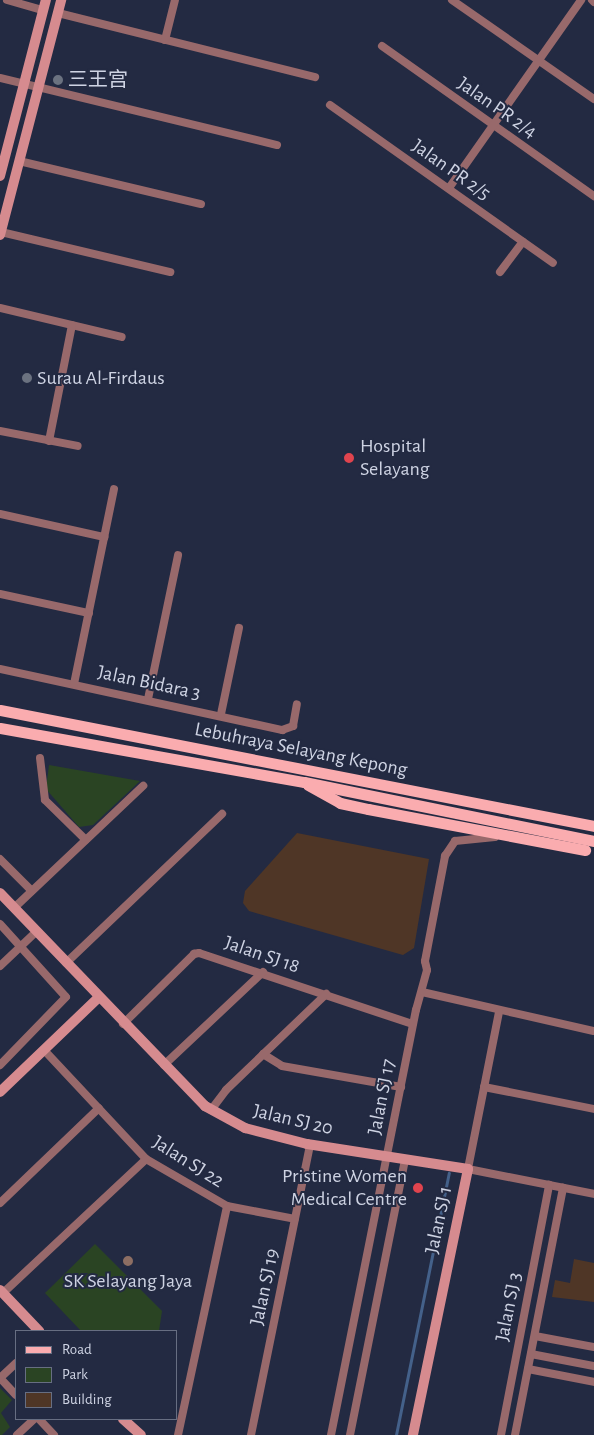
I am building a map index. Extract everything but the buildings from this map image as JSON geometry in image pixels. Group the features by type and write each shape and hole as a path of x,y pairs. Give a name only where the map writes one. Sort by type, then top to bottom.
{"main road":[{"name":"Lebuhraya Selayang Kepong","path":"0,710 594,826"},
{"name":"Lebuhraya Selayang Kepong","path":"0,728 304,782 594,841"},
{"path":"304,782 340,803 594,852"}],"street":[{"path":"0,176 3,156 25,84 45,5 7,0"},
{"path":"61,0 0,233 170,272"},
{"path":"165,40 175,0"},
{"path":"452,0 594,99"},
{"path":"448,188 581,0"},
{"path":"58,13 315,77"},
{"name":"Jalan PR 2/4","path":"382,46 594,196"},
{"path":"0,78 277,145"},
{"name":"Jalan PR 2/5","path":"330,105 552,263"},
{"path":"19,160 201,204"},
{"path":"500,272 523,242"},
{"path":"0,308 122,337"},
{"path":"49,441 72,325"},
{"path":"0,431 78,446"},
{"path":"74,684 114,489"},
{"path":"0,514 104,537"},
{"path":"148,699 178,555"},
{"path":"0,594 89,613"},
{"path":"220,714 239,628"},
{"name":"Jalan Bidara 3","path":"0,669 220,714 282,730 291,728 297,704"},
{"path":"40,758 45,800 86,840"},
{"path":"14,908 143,786"},
{"path":"66,963 222,814"},
{"name":"Jalan SJ 17","path":"331,1435 400,1087 416,1010 422,992 449,847 466,838 500,837 525,827"},
{"path":"0,859 32,891"},
{"name":"Jalan SJ 20","path":"0,893 123,1024 211,1110 251,1130 310,1145 468,1169"},
{"path":"0,924 64,993 65,1002 0,1065"},
{"path":"0,966 36,931"},
{"name":"Jalan SJ 18","path":"123,1024 194,954 208,954 413,1024"},
{"path":"164,1065 263,972"},
{"path":"422,992 499,1012 594,1031"},
{"path":"211,1110 263,1054 326,994"},
{"path":"0,1092 98,998"},
{"name":"Jalan SJ 1","path":"413,1435 499,1012"},
{"name":"Jalan SJ 22","path":"44,1050 146,1159 227,1206 295,1219"},
{"path":"263,1054 282,1066 400,1087"},
{"path":"484,1087 594,1109"},
{"path":"0,1203 99,1108"},
{"name":"Jalan SJ 19","path":"251,1435 310,1145"},
{"path":"38,1330 2,1292 146,1159"},
{"name":"Jalan SJ 17","path":"350,1435 405,1159"},
{"path":"468,1169 594,1194"},
{"name":"Jalan SJ 3","path":"501,1435 549,1185"},
{"name":"Jalan SJ 3","path":"515,1435 564,1188"},
{"path":"178,1435 227,1206"},
{"path":"535,1336 594,1347"},
{"path":"531,1354 594,1366"},
{"path":"15,1363 0,1378 15,1394"},
{"path":"528,1369 594,1382"},
{"path":"17,1435 33,1420"},
{"path":"40,1420 54,1435"},
{"path":"124,1420 141,1435"}],"green space":[{"path":"49,765 140,781 93,825 79,827 46,789"},
{"path":"95,1244 162,1311 159,1330 80,1330 45,1293"},
{"path":"0,1388 12,1400 1,1413 10,1427 2,1435 0,1435"}],"waterway":[{"path":"396,1435 449,1173"}],"place":[{"name":"三王宫","path":"58,80"},
{"name":"Surau Al-Firdaus","path":"27,378"},
{"name":"Hospital Selayang","path":"349,458"},
{"name":"Pristine Women Medical Centre","path":"418,1188"},
{"name":"SK Selayang Jaya","path":"128,1261"}]}
